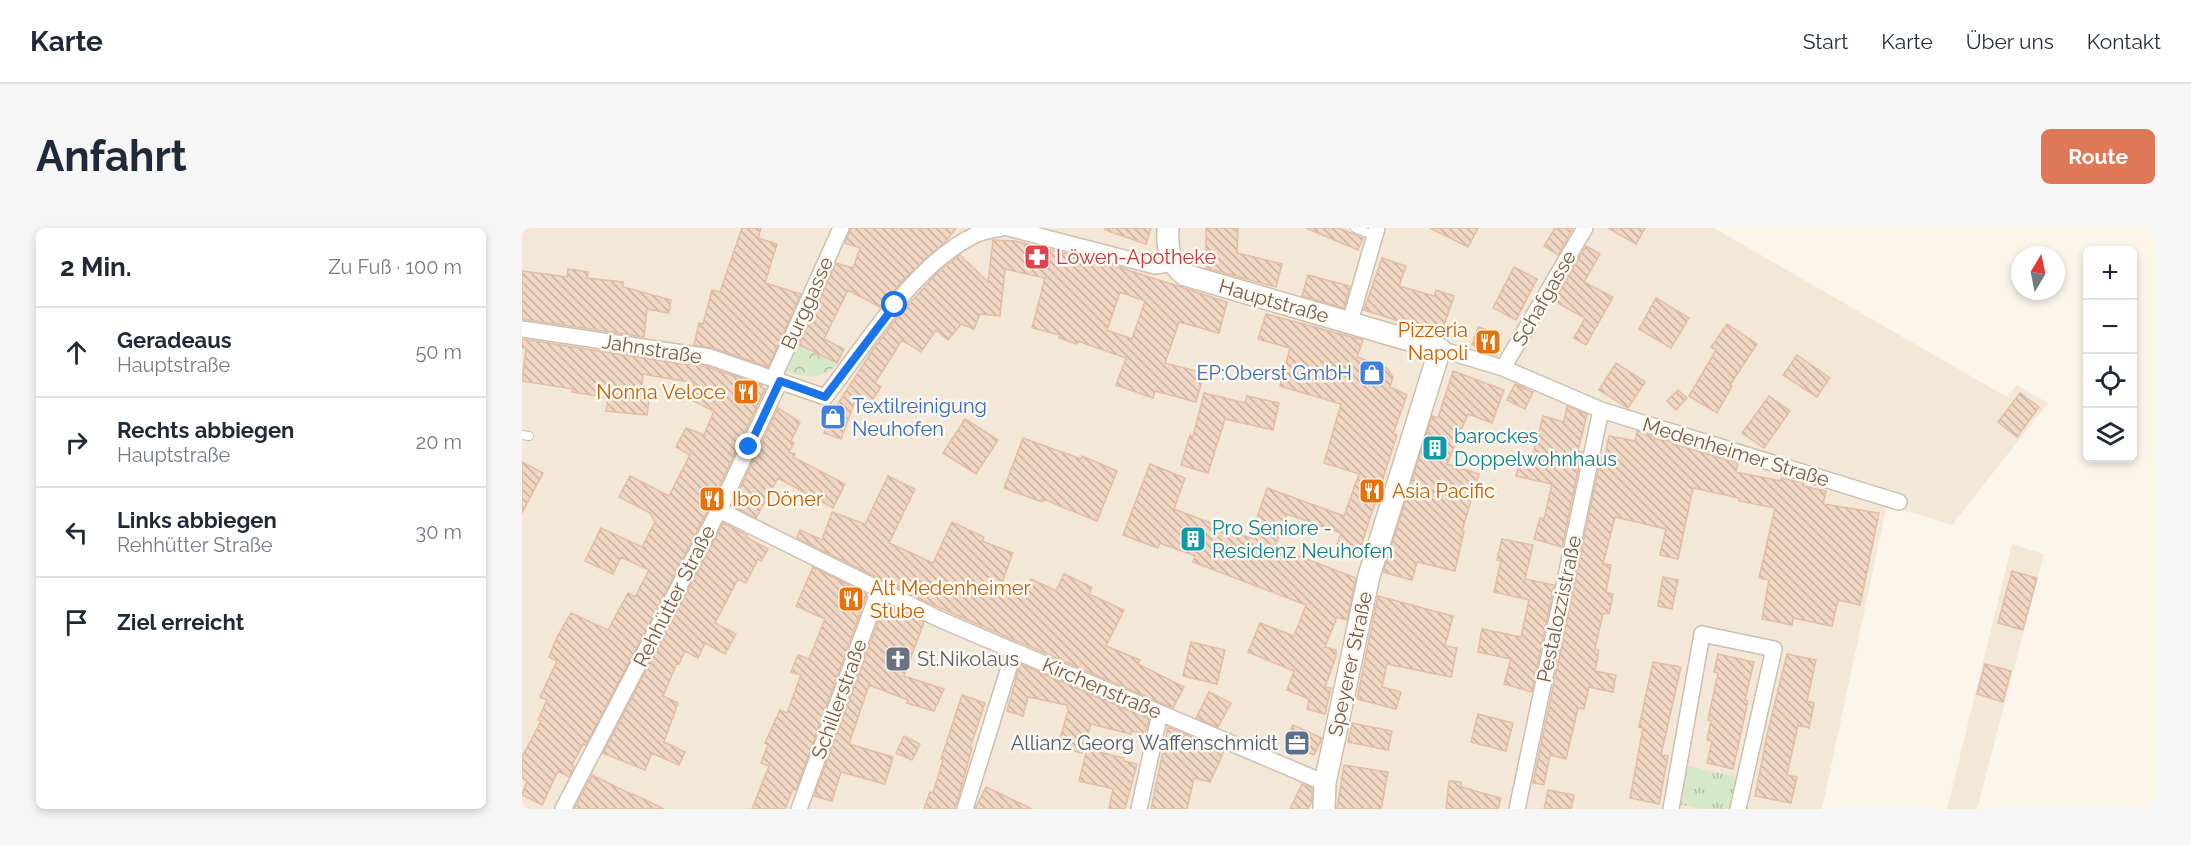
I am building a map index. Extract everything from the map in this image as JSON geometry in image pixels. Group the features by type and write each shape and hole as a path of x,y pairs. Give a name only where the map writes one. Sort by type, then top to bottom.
{"main road":[{"path":"1168,228 1169,252 1174,263"},
{"name":"Hauptstraße","path":"1174,263 1185,275 1440,349"},
{"name":"Speyerer Straße","path":"1324,809 1326,783 1369,576 1440,349"}],"street":[{"name":"Burggasse","path":"776,380 841,228"},
{"path":"776,380 825,397 895,305 936,260 976,234 1002,228"},
{"path":"1008,228 1155,266 1174,263"},
{"name":"Schafgasse","path":"1503,368 1585,228"},
{"path":"1350,322 1376,232"},
{"name":"Jahnstraße","path":"522,329 710,357 776,380"},
{"name":"Medenheimer Straße","path":"1440,349 1503,368 1601,410 1899,502"},
{"name":"Rehhütter Straße","path":"563,809 719,510 776,380"},
{"name":"Pestalozzistraße","path":"1518,809 1601,410"},
{"name":"Kirchenstraße","path":"719,510 879,590 1014,651 1326,783"},
{"name":"Schillerstraße","path":"799,809 879,590"},
{"path":"1671,809 1702,634 1774,649 1738,809"},
{"path":"965,809 1014,651"},
{"path":"1139,809 1160,713"}],"lane":[{"path":"1355,228 1376,232"}],"shaded area":[{"path":"522,228 1714,228 2007,397 2016,385 2048,403 1952,525 1887,505 1822,809 522,809"},
{"path":"2012,544 2044,554 1977,809 1947,809"}],"green space":[{"path":"796,345 837,364 827,373 815,376 802,376 789,372 786,368"},
{"path":"1685,765 1737,777 1730,809 1700,809 1678,804"}],"building":[{"path":"742,228 761,228 758,238 777,244 765,283 801,294 768,367 713,348 694,345 699,323 703,324 712,290 720,292"},
{"path":"851,228 956,228 946,241 905,278 880,307 848,290 824,339 844,349 837,363 799,345 836,263 853,268 860,248 845,243"},
{"path":"1105,228 1151,228 1146,244 1105,230"},
{"path":"1206,228 1238,228 1237,253 1282,264 1276,287 1206,268"},
{"path":"1306,228 1339,228 1363,238 1358,250"},
{"path":"1430,228 1478,228 1468,247"},
{"path":"1555,228 1573,228 1558,255 1544,246"},
{"path":"1608,228 1645,228 1636,244"},
{"path":"993,240 1015,241 1108,266 1109,264 1227,302 1219,333 1179,322 1165,363 1204,373 1196,402 1155,391 1153,398 1116,385 1126,358 1078,341 1077,344 1059,338 1060,335 1032,328 1045,278 1005,269 1000,316 980,314 974,329 961,324 948,340 936,330 921,352 902,340 875,383 881,387 867,408 855,401 841,439 824,433 830,416 872,351 900,314 938,272 960,255 988,282","holes":["1120,292 1145,301 1132,339 1107,330"]},
{"path":"1586,246 1600,254 1584,282 1613,297 1586,345 1574,338 1585,318 1554,301"},
{"path":"1382,258 1406,266 1399,286 1434,296 1436,290 1454,296 1441,334 1364,310"},
{"path":"1514,267 1537,279 1516,320 1493,308"},
{"path":"568,269 588,272 587,278 623,282 623,287 671,300 669,313 647,309 644,337 522,319 522,271 567,277"},
{"path":"1308,275 1350,286 1344,308 1302,296"},
{"path":"1656,298 1689,318 1671,348 1639,329"},
{"path":"1266,314 1363,340 1357,357 1387,368 1393,377 1390,387 1407,395 1393,434 1397,435 1359,552 1337,544 1341,533 1287,514 1275,547 1356,578 1347,620 1337,617 1325,647 1336,650 1336,656 1325,687 1331,688 1325,714 1307,709 1309,699 1287,690 1294,671 1248,652 1260,623 1294,636 1306,605 1193,562 1195,556 1160,543 1158,548 1123,535 1150,464 1185,478 1174,509 1250,538 1267,488 1344,516 1359,474 1324,463 1341,404 1280,386 1290,348 1258,339"},
{"path":"1727,324 1757,344 1730,385 1732,386 1717,413 1689,396 1716,350 1711,347"},
{"path":"1478,327 1501,334 1495,352 1472,345"},
{"path":"522,339 708,367 762,385 761,387 765,389 710,506 586,745 583,744 572,765 574,766 569,777 558,771 542,805 522,795 527,781 522,778 522,757 541,721 538,720 547,700 540,697 557,661 549,657 557,637 571,613 608,630 628,593 635,597 649,570 621,557 613,574 585,561 601,528 642,547 655,522 650,513 619,497 630,476 669,496 690,455 676,447 686,428 704,435 714,411 687,398 695,383 643,374 640,399 649,400 647,415 606,411 608,398 572,392 573,389 522,381 526,348 522,348"},
{"path":"1797,355 1830,378 1817,397 1783,375"},
{"path":"1616,363 1645,382 1628,408 1599,390"},
{"path":"1453,371 1504,390 1492,423 1468,414 1447,464 1479,474 1462,531 1464,531 1455,571 1417,562 1412,580 1383,572 1432,416 1438,418"},
{"path":"1515,384 1533,392 1525,409 1507,400"},
{"path":"1678,390 1687,398 1676,410 1667,401"},
{"path":"1204,393 1245,403 1247,396 1279,403 1273,430 1225,419 1208,473 1181,465 1190,435 1193,437"},
{"path":"2020,393 2039,407 2017,437 1998,422"},
{"path":"1769,396 1790,411 1764,448 1742,433"},
{"path":"1567,406 1587,414 1578,451 1582,452 1562,547 1534,539 1540,518 1544,519 1552,484 1516,476 1520,460 1531,462 1543,416 1564,422"},
{"path":"778,408 800,422 791,441 794,443 789,452 795,454 793,457 845,484 833,508 778,478 756,518 732,506"},
{"path":"965,419 998,440 976,474 943,453"},
{"path":"1637,431 1654,437 1654,439 1670,441 1673,444 1738,463 1736,472 1781,481 1781,478 1826,491 1823,504 1879,513 1860,605 1838,600 1832,626 1793,618 1792,625 1762,619 1769,580 1759,578 1775,508 1693,488 1678,559 1660,555 1666,529 1615,517 1603,564 1611,565 1606,592 1613,594 1609,614 1603,613 1595,649 1599,650 1595,671 1616,675 1613,692 1589,687 1584,709 1578,708 1566,759 1550,755 1544,785 1533,783 1601,457 1605,457 1609,436 1635,441"},
{"path":"1023,438 1081,459 1082,456 1117,471 1097,521 1043,499 1042,502 1004,488"},
{"path":"522,462 543,473 522,513"},
{"path":"888,476 915,489 889,543 933,563 952,522 984,537 982,541 1013,553 1001,585 1024,595 1031,579 1056,591 1064,574 1092,587 1089,594 1124,610 1106,646 1140,660 1138,664 1184,687 1173,708 931,604 797,538 800,530 822,540 832,512 865,524"},
{"path":"723,523 768,549 761,561 758,559 746,583 738,579 715,623 736,634 725,654 705,643 698,658 685,651 679,664 677,663 663,696 678,703 664,742 685,752 679,765 652,753 645,770 603,753"},
{"path":"1502,539 1533,545 1525,579 1554,585 1532,692 1504,684 1511,659 1478,652 1482,629 1521,637 1529,600 1494,592 1501,561 1497,560"},
{"path":"813,567 867,594 796,790 793,789 785,809 752,809 769,766 761,763 768,745 765,743 780,710 787,713 801,675 791,672 798,655 809,659 825,619 796,606"},
{"path":"2012,571 2037,578 2023,630 1998,623"},
{"path":"1663,577 1678,580 1672,609 1658,606"},
{"path":"1378,596 1453,616 1445,646 1457,648 1451,677 1387,664 1382,687 1401,692 1396,709 1357,699"},
{"path":"885,603 924,622 904,676 944,689 934,711 907,703 908,700 869,685 849,744 893,757 885,784 841,772 832,801 814,796"},
{"path":"1191,642 1225,650 1217,684 1183,676"},
{"path":"1718,654 1754,662 1733,769 1707,763 1712,741 1707,740 1711,721 1708,720 1718,673 1714,672"},
{"path":"1787,654 1816,660 1807,701 1814,703 1809,728 1798,725 1787,775 1797,777 1791,803 1755,796"},
{"path":"1653,662 1681,667 1661,755 1668,756 1659,804 1630,798 1643,728 1639,727"},
{"path":"1020,664 1149,719 1145,734 1132,731 1131,734 1091,724 1082,753 1058,746 1068,711 1067,705 1028,697 1023,716 1007,711"},
{"path":"1985,664 2011,671 2003,702 1977,694"},
{"path":"1209,692 1231,703 1218,727 1196,718"},
{"path":"962,695 985,703 970,748 972,748 958,799 954,809 924,809 930,792 933,793 943,760 941,759"},
{"path":"1478,714 1513,723 1506,751 1471,742"},
{"path":"1352,723 1392,731 1388,750 1348,742"},
{"path":"1293,725 1322,738 1314,755 1285,743"},
{"path":"1168,727 1224,751 1210,782 1194,778 1187,809 1151,809"},
{"path":"904,736 920,744 912,760 896,753"},
{"path":"1087,749 1124,758 1124,761 1137,764 1125,809 1109,809 1113,789 1079,781"},
{"path":"1344,765 1388,772 1381,809 1337,809"},
{"path":"592,775 633,795 664,809 574,809"},
{"path":"1449,781 1461,782 1461,787 1501,798 1498,809 1446,809"},
{"path":"1302,784 1312,788 1312,801 1308,809 1290,809"},
{"path":"986,787 1032,809 975,809"},
{"path":"1548,790 1574,795 1571,809 1544,809"}],"place":[{"name":"Löwen-Apotheke","path":"1037,257"},
{"name":"Pizzeria Napoli","path":"1488,342"},
{"name":"EP:Oberst GmbH","path":"1372,373"},
{"name":"Nonna Veloce","path":"746,392"},
{"name":"Textilreinigung Neuhofen","path":"833,417"},
{"name":"barockes Doppelwohnhaus","path":"1435,448"},
{"name":"Asia Pacific","path":"1372,491"},
{"name":"Ibo Döner","path":"712,499"},
{"name":"Pro Seniore - Residenz Neuhofen","path":"1193,539"},
{"name":"Alt Medenheimer Stube","path":"851,599"},
{"name":"St.Nikolaus","path":"898,659"},
{"name":"Allianz Georg Waffenschmidt","path":"1297,743"}],"route":[{"path":"749,447 780,381 825,397 895,305"}]}
